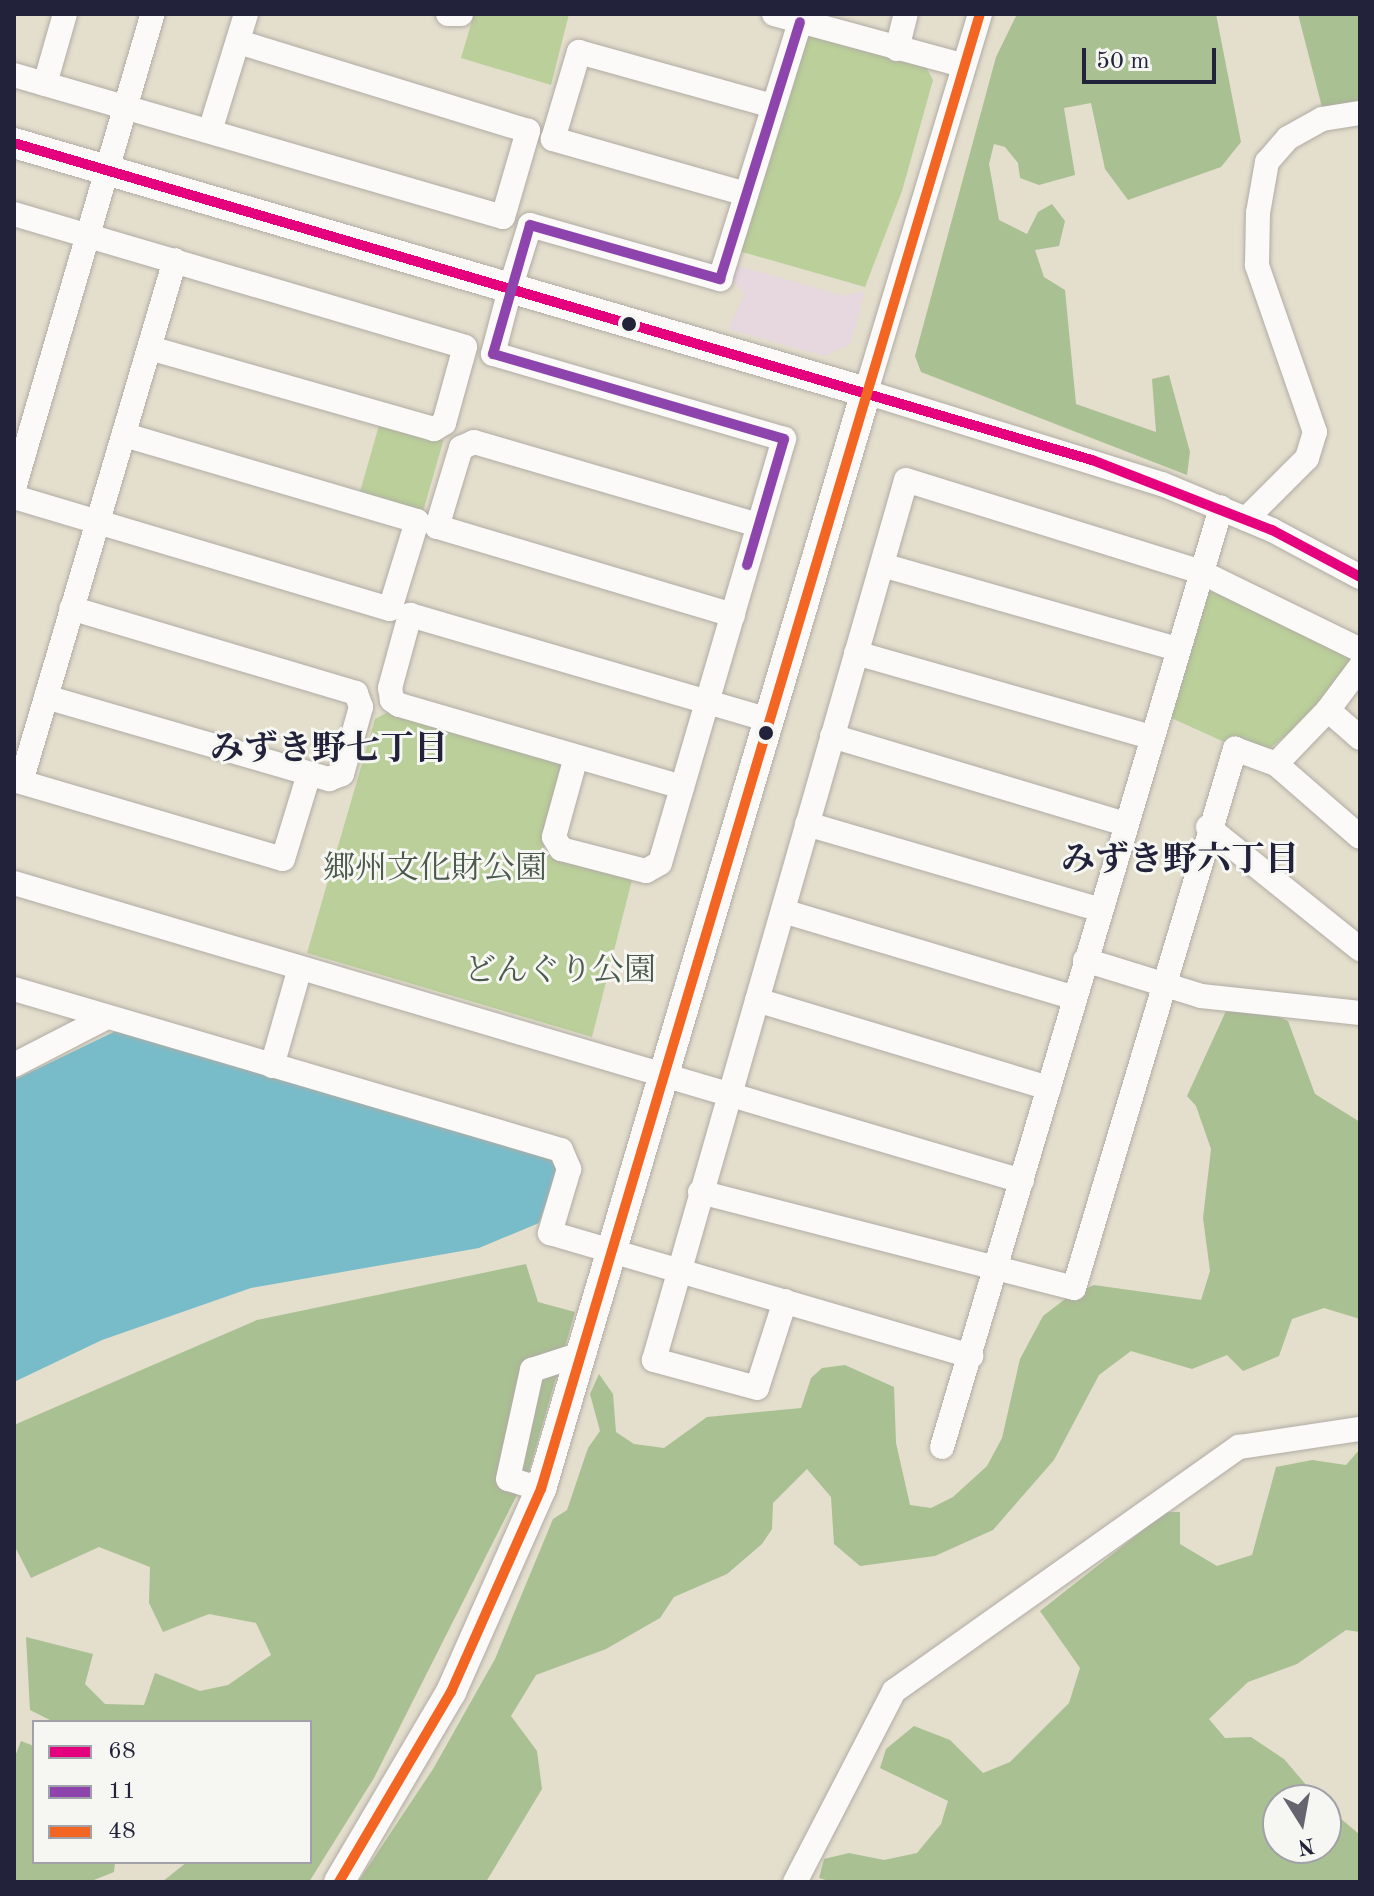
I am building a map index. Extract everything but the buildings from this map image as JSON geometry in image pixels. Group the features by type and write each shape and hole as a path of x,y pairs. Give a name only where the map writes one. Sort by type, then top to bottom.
{"main road":[{"path":"14,143 866,392 580,1366 541,1489 451,1692 339,1882"}],"street":[{"path":"45,84 65,14"},
{"path":"14,488 153,14"},
{"path":"210,131 246,14"},
{"path":"448,14 461,14"},
{"path":"774,14 962,65"},
{"path":"897,49 906,14"},
{"path":"980,14 962,65 866,392 1092,460 1221,508 1360,577"},
{"path":"576,757 554,837 561,849 646,871 660,863 784,439 493,354 510,289 530,225 720,279 800,22"},
{"path":"14,75 503,217 528,131 238,42"},
{"path":"746,194 553,139 579,52 773,106"},
{"path":"1246,519 1307,458 1315,432 1257,265 1258,213 1267,162 1288,138 1322,119 1360,113"},
{"path":"14,214 465,347 444,423 434,429 149,348"},
{"path":"175,260 46,697 18,781 283,859 309,774"},
{"path":"14,497 390,609 417,521 124,435"},
{"path":"733,615 437,527 461,448 474,442 758,525"},
{"path":"785,1301 757,1388 654,1360 677,1269 906,480 1201,572 1360,650"},
{"path":"942,1447 1176,649 1221,508"},
{"path":"882,565 1176,649"},
{"path":"46,697 329,779 342,774 361,707 356,693 71,608"},
{"path":"682,787 392,700 390,688 410,615 770,720"},
{"path":"856,653 1151,737"},
{"path":"1276,764 1328,710 1360,667"},
{"path":"1328,710 1360,738"},
{"path":"832,736 1126,824"},
{"path":"700,1192 1074,1288 1208,827 1235,749 1276,764 1360,837"},
{"path":"807,824 1101,910"},
{"path":"1208,827 1360,949"},
{"path":"14,883 1022,1181"},
{"path":"783,911 1074,998"},
{"path":"1085,960 1201,996 1360,1013"},
{"path":"272,1066 300,968"},
{"path":"14,989 561,1150 569,1169 550,1233 971,1356"},
{"path":"757,1000 1049,1088"},
{"path":"14,1065 107,1017"},
{"path":"541,1489 508,1479 532,1370 580,1366"},
{"path":"795,1882 894,1691 1239,1447 1360,1429"}],"shaded area":[{"path":"737,265 843,296 865,291 850,344 825,356 728,329 745,294 732,281"}],"green space":[{"path":"474,14 569,14 551,85 461,58"},
{"path":"1017,14 1216,14 1241,142 1221,167 1128,200 1105,169 1091,103 1064,108 1075,175 1039,185 1020,178 1018,163 1005,147 994,144 989,164 999,220 1027,234 1038,212 1052,204 1065,221 1059,246 1035,250 1044,277 1065,290 1076,404 1156,432 1152,379 1169,375 1190,452 1187,475 921,372 915,356 996,57"},
{"path":"1298,14 1360,14 1360,116 1323,111"},
{"path":"802,34 925,65 933,80 902,191 865,287 739,251"},
{"path":"380,422 443,440 422,515 359,497"},
{"path":"1211,589 1349,654 1355,662 1319,708 1268,750 1233,746 1167,716 1204,595"},
{"name":"郷州文化財公園","path":"390,711 561,760 565,769 543,852 633,876 592,1037 307,953 375,719"},
{"path":"1226,1011 1271,1013 1288,1021 1315,1094 1360,1122 1360,1319 1324,1308 1292,1319 1279,1356 1243,1371 1227,1355 1192,1369 1131,1351 1099,1375 1054,1460 993,1530 935,1556 860,1566 834,1544 831,1497 807,1469 773,1503 772,1529 762,1544 727,1574 674,1597 660,1618 606,1649 536,1675 511,1716 537,1751 542,1789 486,1882 358,1882 433,1769 495,1659 553,1519 567,1510 588,1448 600,1431 590,1394 599,1374 613,1394 616,1432 634,1444 664,1448 707,1417 801,1408 811,1378 822,1368 845,1365 894,1387 896,1443 910,1505 931,1508 953,1497 987,1466 1002,1438 1020,1359 1043,1316 1069,1296 1094,1285 1201,1300 1210,1271 1203,1218 1211,1149 1196,1106 1187,1096"},
{"path":"526,1264 538,1302 575,1312 529,1471 374,1778 309,1882 162,1882 184,1864 312,1864 312,1720 50,1720 30,1710 26,1637 93,1654 85,1684 105,1704 144,1705 155,1673 200,1691 228,1685 271,1655 256,1623 209,1614 163,1632 149,1603 150,1567 99,1547 31,1578 14,1545 14,1425 257,1320"},
{"path":"1360,1449 1360,1632 1346,1630 1297,1664 1248,1682 1209,1719 1225,1738 1251,1737 1284,1759 1305,1784 1262,1784 1262,1864 1342,1864 1342,1820 1360,1835 1360,1882 832,1882 819,1878 824,1859 849,1853 884,1860 917,1853 941,1824 948,1801 880,1768 886,1749 914,1726 950,1740 983,1773 1010,1762 1069,1703 1080,1668 1040,1611 1166,1512 1180,1512 1180,1544 1217,1566 1252,1555 1276,1467 1312,1460 1346,1465"},
{"path":"21,1741 32,1745 32,1864 115,1864 114,1872 89,1882 14,1882 14,1759"}],"water":[{"path":"118,1030 550,1158 558,1169 539,1223 479,1248 251,1288 102,1340 14,1382 14,1080"}],"transit line":[{"name":"48","path":"339,1882 451,1692 541,1489 980,14"},
{"name":"11","path":"747,565 784,439 493,354 530,225 720,279 800,22"},
{"name":"68","path":"14,143 1092,460 1272,530 1360,577"}],"district":[{"name":"みずき野七丁目","path":"329,751"},
{"name":"みずき野六丁目","path":"1180,862"}],"park label":[{"name":"どんぐり公園","path":"560,972"}]}
